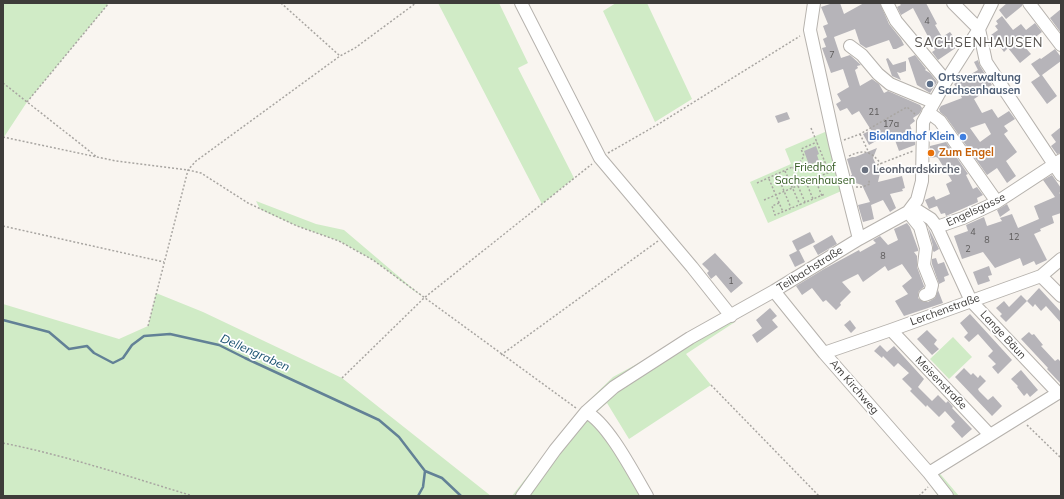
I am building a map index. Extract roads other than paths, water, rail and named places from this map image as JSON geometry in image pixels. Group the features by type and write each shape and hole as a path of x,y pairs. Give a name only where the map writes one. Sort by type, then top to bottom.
{"street":[{"path":"521,3 600,158 666,235 731,316"},
{"path":"814,3 810,30 835,144 859,239"},
{"path":"887,3 896,21 946,81"},
{"path":"953,3 979,29 986,62 1059,166"},
{"path":"925,295 930,292 932,286 924,265 926,248 920,227 910,210 917,200 922,181 928,112 979,29 992,3"},
{"path":"1030,3 1061,45"},
{"path":"850,46 862,55 878,74 940,121 997,202"},
{"name":"Engelsgasse","path":"910,210 932,219 937,227 963,218 997,202 1059,166"},
{"name":"Teilbachstraße","path":"522,496 555,450 586,412 621,382 690,338 774,291 910,210"},
{"name":"Lange Bäun","path":"937,227 971,301 1058,393 990,435"},
{"name":"Lerchenstraße","path":"824,353 1041,276 1061,259"},
{"path":"1041,276 1061,296"},
{"name":"Am Kirchweg","path":"774,291 824,353 932,477 946,496"},
{"name":"Meisenstraße","path":"891,330 990,435"},
{"path":"586,412 593,415 608,433 647,496"},
{"path":"932,477 990,435"}],"waterway":[{"name":"Dellengraben","path":"3,320 49,332 69,349 87,346 94,353 113,363 123,358 132,345 144,336 170,334 219,345 379,420 399,437 425,471 442,478 461,496"},
{"path":"418,496 423,487 425,471"}],"place":[{"name":"Ortsverwaltung Sachsenhausen","path":"930,84"},
{"name":"Biolandhof Klein","path":"963,137"},
{"name":"Zum Engel","path":"931,153"},
{"name":"Leonhardskirche","path":"865,170"}],"district":[{"name":"SACHSENHAUSEN","path":"979,43"}],"park label":[{"name":"Friedhof Sachsenhausen","path":"815,174"}]}
